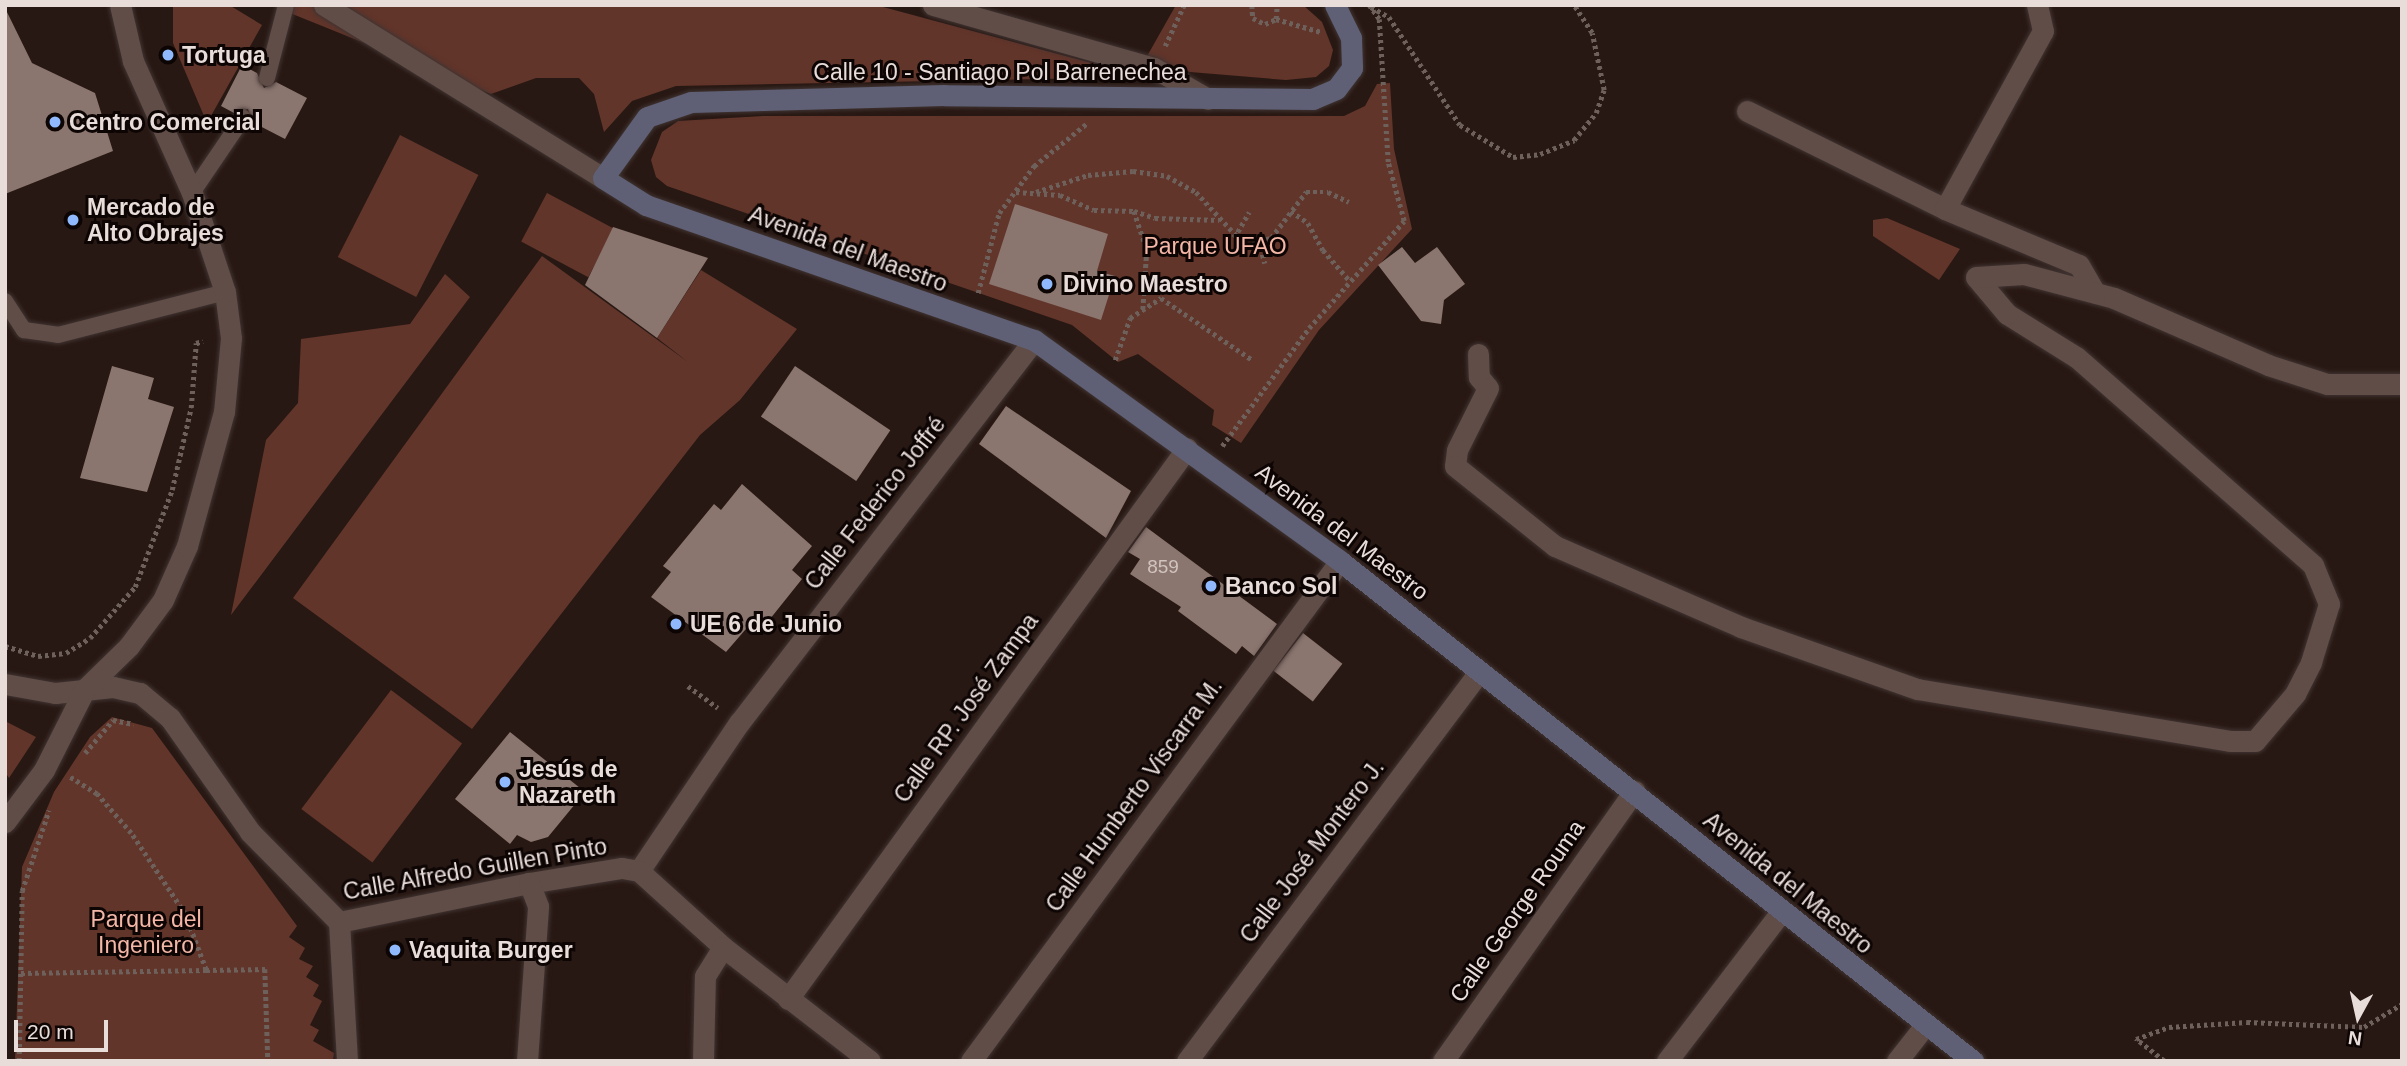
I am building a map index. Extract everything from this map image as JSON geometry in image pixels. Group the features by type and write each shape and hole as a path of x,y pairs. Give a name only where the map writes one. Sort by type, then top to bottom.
{"main road":[{"name":"Calle 10 - Santiago Pol Barrenechea","path":"603,178 647,117 691,102 1097,97 1313,99 1336,89 1352,68 1351,38 1335,5"},
{"name":"Avenida del Maestro","path":"603,178 646,205 1034,340 1187,447 1340,561 1634,791 1780,913 1973,1061"}],"street":[{"path":"5,822 44,770 85,689 129,646 163,600 187,546 224,412 231,338 225,292 192,193 132,61 120,5"},
{"path":"324,5 603,178"},
{"path":"933,5 1154,68 1208,99"},
{"path":"1945,209 2043,31 2036,5"},
{"path":"1747,111 1945,209 2079,265 2095,293"},
{"path":"1478,354 1479,377 1488,388 1457,450 1455,466 1555,546 1741,627 1917,689 2230,741 2255,741 2295,694 2322,633 2329,604 2313,565 2076,357 2007,314 1976,276 2024,274 2095,293 2326,384 2402,384"},
{"name":"Calle Federico Joffré","path":"639,871 739,723 1034,340"},
{"name":"Calle RP. José Zampa","path":"788,999 1187,447"},
{"name":"Calle Humberto Viscarra M.","path":"971,1061 1340,561"},
{"name":"Calle José Montero J.","path":"1187,1061 1479,672"},
{"name":"Calle Alfredo Guillen Pinto","path":"5,684 55,693 85,689 140,693 158,707 250,832 339,922 528,883 622,869 639,871 723,947 870,1061"},
{"name":"Calle George Rouma","path":"1443,1061 1634,791"},
{"path":"527,1061 538,906 528,883"},
{"path":"1667,1061 1780,913"},
{"path":"339,922 346,1061"},
{"path":"703,1061 705,976 723,947"},
{"path":"1896,1061 1926,1024"}],"lane":[{"path":"267,78 286,5"},
{"path":"192,193 243,118"},
{"path":"5,301 24,330 58,335 225,292"}],"path":[{"path":"1154,68 1184,5"},
{"path":"1252,5 1260,24 1276,19 1317,35 1325,30"},
{"path":"1276,19 1277,5"},
{"path":"1370,7 1389,17 1460,125 1513,157 1540,154 1574,140 1596,113 1604,90 1592,33 1574,5"},
{"path":"1209,464 1349,280 1405,221 1388,162 1382,73"},
{"path":"971,320 999,213 1068,135 1095,119 1097,97"},
{"path":"1036,192 1088,175 1156,174 1196,192 1234,238 1246,246 1271,238 1306,192 1328,192 1349,202"},
{"path":"1015,192 1060,195 1094,211 1133,211 1155,218 1219,220"},
{"path":"1133,211 1147,250 1143,310"},
{"path":"1291,211 1308,223 1323,250 1349,280"},
{"path":"1234,238 1250,212"},
{"path":"1259,242 1265,263"},
{"path":"1115,360 1121,332 1143,310 1161,298 1251,359"},
{"path":"5,646 38,656 66,653 90,638 135,587 175,479 191,408 197,342 203,341"},
{"path":"688,686 715,706"},
{"path":"83,756 113,720 145,729"},
{"path":"65,783 76,766"},
{"path":"69,776 97,794 131,832 185,914 206,970"},
{"path":"19,1061 21,891 33,849 53,802"},
{"path":"20,973 265,969 268,1061"},
{"path":"2164,1061 2136,1039 2169,1027 2247,1022 2364,1027 2402,1004"}],"green space":[{"path":"173,5 229,5 262,25 207,123 173,43"},
{"path":"270,5 883,7 1144,77 676,86 632,101 604,132 594,94 579,78 536,78 491,94"},
{"path":"1176,5 1303,5 1322,22 1333,50 1329,66 1316,77 1286,80 1190,72 1146,58"},
{"name":"Parque UFAO","path":"1390,83 1394,149 1412,229 1319,330 1241,443 1212,425 1214,410 1138,354 1118,362 1072,325 667,186 656,177 651,160 662,132 678,121 763,116 1344,116 1365,106 1377,84"},
{"path":"400,135 478,175 416,297 338,257"},
{"path":"547,193 614,229 588,277 521,242"},
{"path":"1887,218 1960,249 1939,280 1873,236 1873,220"},
{"path":"542,256 688,362 657,338 701,270 797,329 740,400 700,435 472,729 293,598"},
{"path":"445,274 470,297 231,615 266,440 298,403 301,339 410,324"},
{"path":"391,690 462,744 372,863 301,809"},
{"name":"Parque del Ingeniero","path":"112,717 152,728 297,926 289,937 305,948 299,959 313,966 306,977 319,985 313,996 322,1001 310,1025 319,1030 313,1041 334,1053 333,1061 15,1061 22,867 54,792 90,737"},
{"path":"5,721 36,737 9,778 5,772"}],"building":[{"name":"Centro Comercial","path":"5,8 32,63 95,93 113,151 5,194"},
{"path":"242,65 257,73 264,88 276,82 307,98 285,139 252,122 248,109 234,113 221,106"},
{"path":"1015,204 1108,234 1097,271 1115,276 1101,320 989,284"},
{"path":"613,227 708,258 657,338 585,285"},
{"path":"1402,247 1415,263 1437,247 1465,284 1444,300 1441,324 1421,321 1378,265"},
{"path":"112,366 154,378 148,399 174,407 147,492 80,478"},
{"path":"795,366 890,430 856,481 761,417"},
{"path":"1006,406 1131,491 1106,538 979,444"},
{"path":"742,484 812,546 792,570 802,579 762,629 752,622 726,652 651,597 671,572 663,566 714,504 721,510"},
{"path":"1146,527 1277,624 1254,656 1242,646 1236,654 1178,611 1181,607 1130,574 1140,559 1128,552"},
{"path":"1303,633 1342,664 1313,702 1273,671"},
{"path":"510,732 585,792 548,837 531,842 517,835 510,844 455,799"}],"place":[{"name":"Tortuga","path":"168,55"},
{"name":"Centro Comercial","path":"55,122"},
{"name":"Mercado de Alto Obrajes","path":"73,220"},
{"name":"Divino Maestro","path":"1047,284"},
{"name":"Banco Sol","path":"1211,586"},
{"name":"UE 6 de Junio","path":"676,624"},
{"name":"Jesús de Nazareth","path":"505,782"},
{"name":"Vaquita Burger","path":"395,950"}]}
